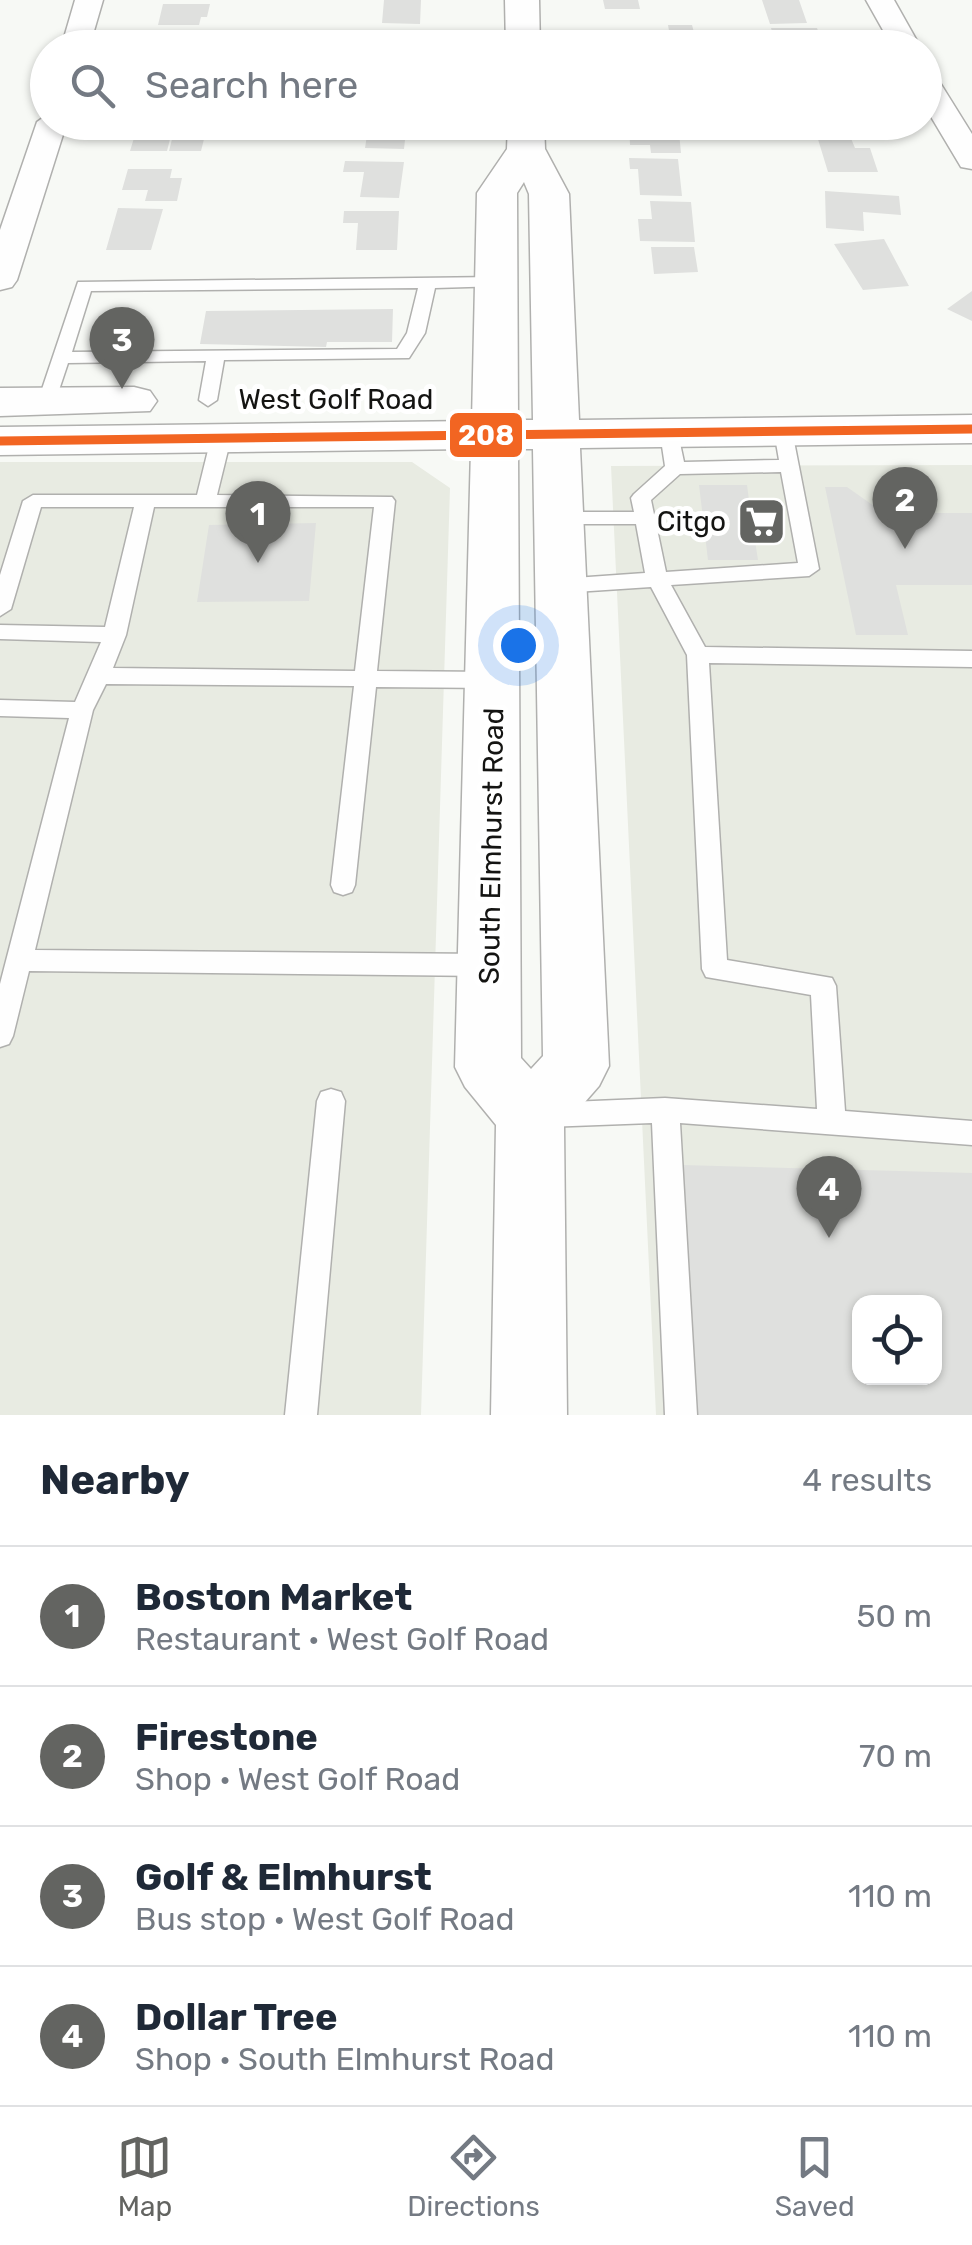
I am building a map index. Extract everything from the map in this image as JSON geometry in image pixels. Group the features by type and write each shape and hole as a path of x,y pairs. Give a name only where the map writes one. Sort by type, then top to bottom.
{"main road":[{"path":"522,0 523,30"},
{"name":"South Elmhurst Road","path":"524,140 497,193 488,1067 530,1116 576,1066 549,194 528,140"},
{"name":"West Golf Road","path":"0,440 214,419 556,416 972,392"},
{"name":"West Golf Road","path":"0,402 47,401 214,419"},
{"name":"West Golf Road","path":"556,416 672,450 786,449 972,429"},
{"path":"529,1415 530,1116"}],"street":[{"path":"80,30 89,0"},
{"path":"880,0 896,30"},
{"path":"942,109 972,160"},
{"path":"0,280 46,140"}],"lane":[{"path":"47,401 84,286 496,282"},
{"path":"61,358 403,354 416,332 428,283"},
{"path":"205,501 216,355"},
{"path":"560,586 809,569 786,449"},
{"path":"672,450 641,498 657,579 698,655 716,969 823,986 832,1123"},
{"path":"0,609 34,501 385,501 343,885"},
{"path":"0,1036 82,710 102,676 115,635 145,501"},
{"path":"558,518 645,518"},
{"path":"0,632 115,635"},
{"path":"698,655 972,658"},
{"path":"102,676 493,680"},
{"path":"0,708 82,710"},
{"path":"20,960 490,965"},
{"path":"302,1415 331,1101"},
{"path":"665,1110 681,1415"},
{"path":"530,1116 665,1110 972,1133"}],"shaded area":[{"path":"0,462 412,462 450,488 421,1415 0,1415"},
{"path":"972,465 972,1415 656,1415 611,466"}],"building":[{"path":"384,0 421,0 420,24 382,23"},
{"path":"603,0 638,0 640,9 605,9"},
{"path":"762,0 799,0 807,23 770,24"},
{"path":"163,4 210,4 207,17 201,17 199,25 158,25"},
{"path":"668,25 692,25 693,30 669,30"},
{"path":"771,28 818,30 772,30"},
{"path":"133,140 170,140 167,151 130,151"},
{"path":"172,140 204,140 201,151 169,151"},
{"path":"366,140 405,140 404,149 365,148"},
{"path":"630,140 680,140 681,153 651,153 650,145 630,145"},
{"path":"818,140 852,140 855,148 870,148 878,172 828,172"},
{"path":"629,158 678,159 682,196 640,195 638,169 630,169"},
{"path":"345,161 404,162 399,198 360,197 364,172 343,172"},
{"path":"128,169 172,169 170,178 182,178 177,201 145,201 148,190 122,190"},
{"path":"825,191 899,196 901,215 863,212 864,231 826,228"},
{"path":"650,201 691,202 695,242 640,241 638,219 652,219"},
{"path":"118,208 163,209 151,250 106,250"},
{"path":"344,211 399,211 397,250 356,250 358,223 343,223"},
{"path":"884,239 909,286 863,290 834,244"},
{"path":"651,247 694,247 698,272 654,274"},
{"path":"972,291 972,321 947,309"},
{"path":"393,309 392,342 327,342 326,347 200,344 206,311"},
{"name":"Citgo","path":"699,485 747,485 751,515 770,515 772,528 753,528 758,560 708,560"},
{"path":"825,487 847,487 884,513 972,513 972,585 896,585 908,635 856,635"},
{"path":"316,523 309,601 197,602 209,525"},
{"path":"682,1165 972,1173 972,1415 695,1415"}],"transit line":[{"name":"208","path":"0,441 972,429"}],"place":[{"name":"Golf & Elmhurst","path":"122,389"},
{"name":"Citgo","path":"761,521"},
{"name":"Firestone","path":"905,549"},
{"name":"Boston Market","path":"258,563"},
{"name":"Dollar Tree","path":"829,1238"}]}
